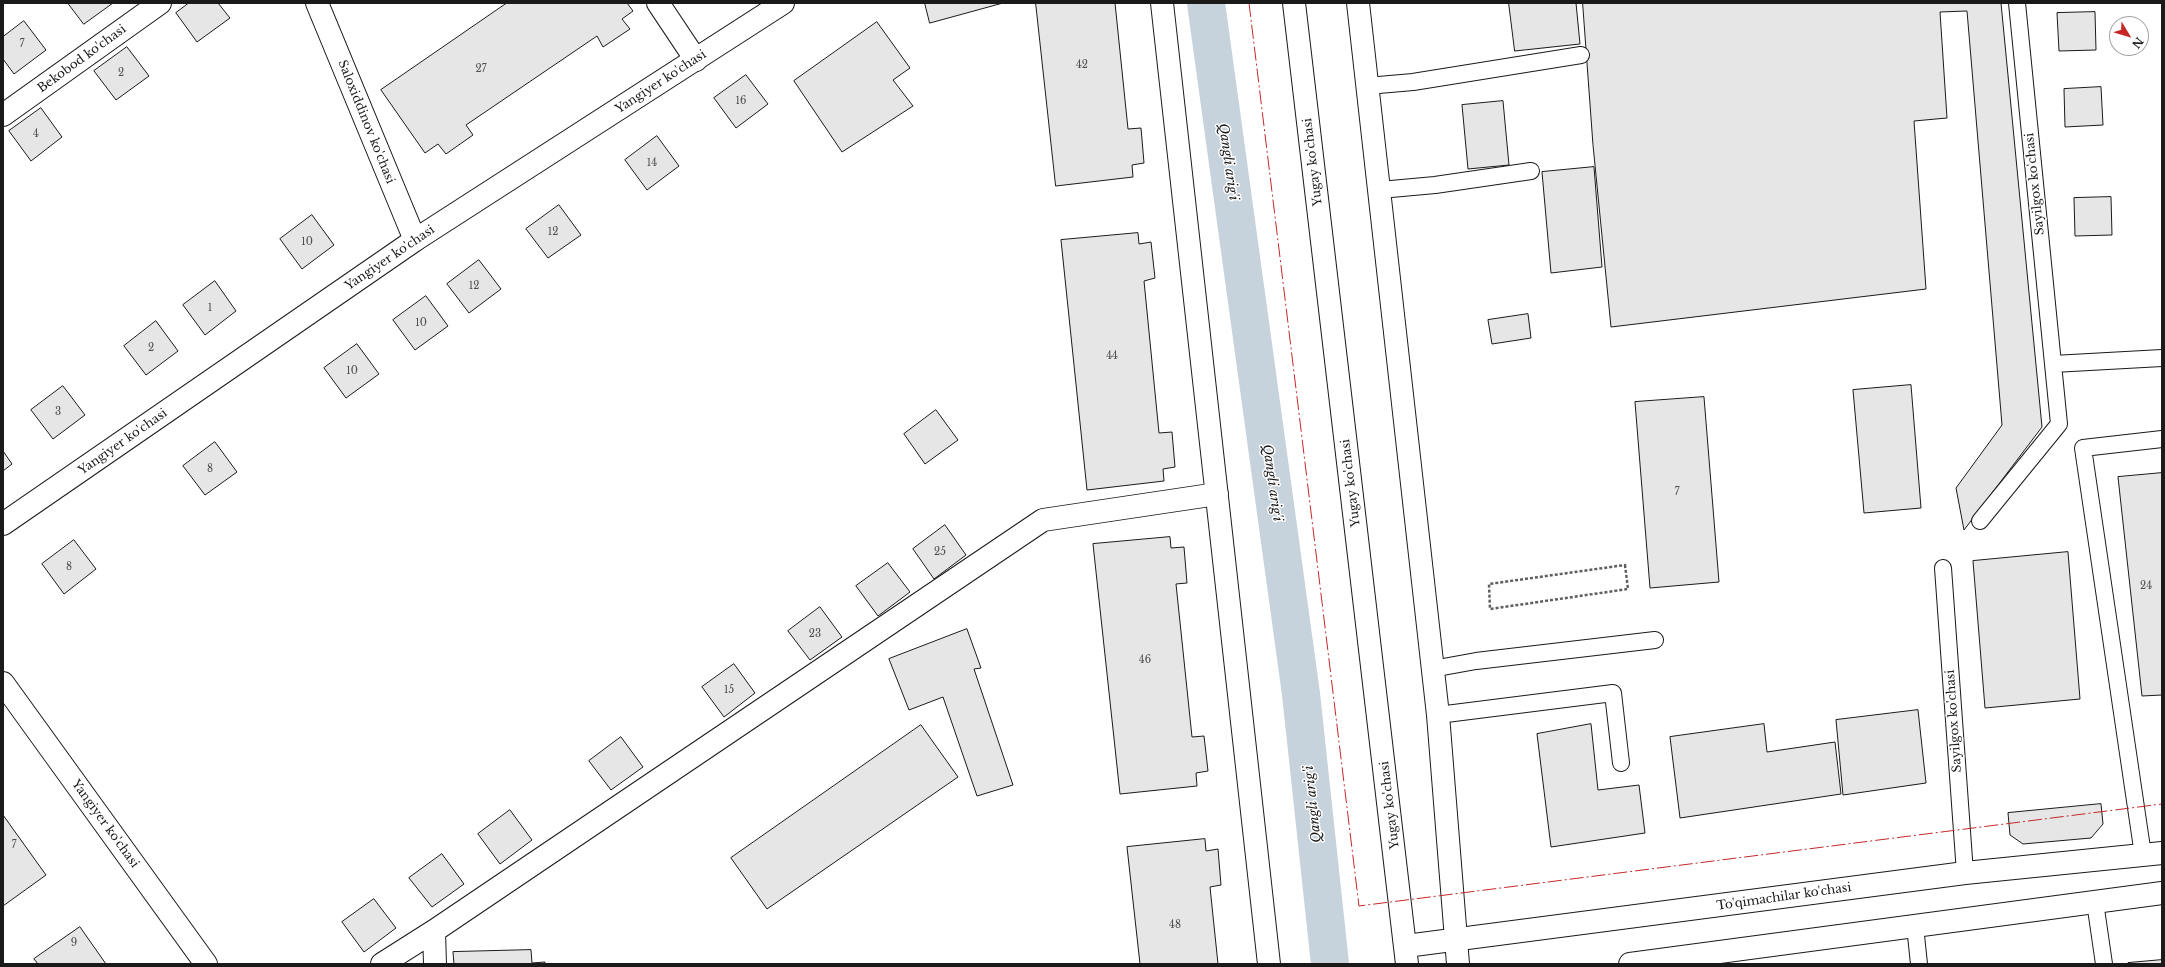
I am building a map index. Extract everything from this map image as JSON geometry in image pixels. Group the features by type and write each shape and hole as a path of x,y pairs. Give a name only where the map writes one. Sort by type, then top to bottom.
{"street":[{"name":"Bekobod ko'chasi","path":"3,115 160,3"},
{"name":"Saloxiddinov ko'chasi","path":"317,3 415,240"},
{"path":"658,3 696,60"},
{"name":"Yangiyer ko'chasi","path":"3,524 415,240 784,3"},
{"path":"1162,3 1269,964"},
{"name":"Yugay ko'chasi","path":"1294,3 1406,955"},
{"path":"1358,3 1438,715 1458,964"},
{"path":"382,964 434,931 1043,520 1217,494"},
{"name":"Yangiyer ko'chasi","path":"3,683 206,964"},
{"name":"To'qimachilar ko'chasi","path":"1406,955 1456,939 1965,873 2153,854"},
{"path":"1630,964 2162,893"},
{"path":"434,931 435,964"}],"lane":[{"name":"Sayilgox ko'chasi","path":"1980,521 2059,424 2017,3"},
{"path":"1367,86 1413,82 1581,55"},
{"path":"1380,190 1435,185 1531,171"},
{"path":"2053,364 2162,358"},
{"path":"2153,854 2083,448 2162,439"},
{"name":"Sayilgox ko'chasi","path":"1943,568 1965,873"},
{"path":"1432,669 1476,661 1655,640"},
{"path":"1438,715 1613,693 1621,763"},
{"path":"2095,902 2104,964"},
{"path":"1915,926 1919,964"}],"path":[{"path":"1625,565 1628,588 1490,609 1489,584 1625,565"}],"building":[{"path":"68,3 113,3 84,24"},
{"path":"189,3 218,3 230,18 197,42 176,13"},
{"path":"507,3 627,3 633,11 622,19 630,29 603,47 597,36 466,125 473,135 446,154 438,144 425,153 381,90"},
{"path":"925,3 1003,3 930,23"},
{"path":"1036,3 1115,3 1128,129 1141,128 1144,163 1132,165 1133,177 1056,186"},
{"path":"1509,3 1576,3 1580,44 1515,51"},
{"path":"1583,3 2001,3 2042,427 1964,530 1956,488 2002,425 1967,11 1940,12 1947,118 1914,121 1926,289 1611,327 1593,145"},
{"path":"2095,12 2096,50 2059,51 2057,13"},
{"path":"24,21 46,50 14,74 3,59 3,37"},
{"path":"877,22 910,68 893,80 913,106 842,152 794,81"},
{"path":"127,47 149,76 116,100 94,71"},
{"path":"746,75 768,104 736,128 714,98"},
{"path":"2101,87 2103,125 2065,127 2064,89"},
{"path":"1503,101 1509,165 1468,169 1462,105"},
{"path":"41,108 62,137 31,161 9,131"},
{"path":"657,136 679,166 647,190 625,160"},
{"path":"1594,167 1602,267 1551,273 1542,172"},
{"path":"2111,197 2112,235 2075,236 2074,198"},
{"path":"559,205 581,235 548,258 526,229"},
{"path":"312,215 334,245 302,269 280,239"},
{"path":"1138,233 1139,244 1151,242 1155,278 1144,281 1159,433 1172,432 1175,467 1163,469 1164,481 1087,490 1061,240"},
{"path":"479,260 501,289 469,313 447,284"},
{"path":"215,281 236,311 205,335 183,305"},
{"path":"426,296 448,326 415,350 393,320"},
{"path":"1528,314 1531,338 1492,344 1488,320"},
{"path":"156,321 178,351 146,375 124,346"},
{"path":"357,344 379,374 346,398 324,368"},
{"path":"1911,385 1921,508 1864,513 1853,390"},
{"path":"63,386 85,415 53,439 31,410"},
{"path":"1704,397 1719,582 1650,588 1635,402"},
{"path":"936,410 958,440 925,464 904,434"},
{"path":"215,442 237,472 205,495 183,466"},
{"path":"3,451 12,464 3,471"},
{"path":"2162,473 2162,695 2142,696 2118,477"},
{"path":"945,525 966,555 934,579 913,549"},
{"path":"1170,537 1171,548 1184,547 1187,583 1176,584 1192,737 1204,736 1208,771 1196,773 1197,786 1120,794 1093,544"},
{"path":"74,540 96,569 64,594 42,564"},
{"path":"2068,552 2080,699 1985,708 1973,561"},
{"path":"888,563 910,592 878,616 856,586"},
{"path":"820,607 842,637 810,660 788,631"},
{"path":"967,629 981,668 974,669 1013,785 977,796 943,697 909,710 889,659"},
{"path":"734,664 755,693 724,717 702,687"},
{"path":"1918,710 1926,783 1843,795 1836,720"},
{"path":"1591,724 1598,790 1639,785 1645,833 1551,847 1537,734"},
{"path":"1764,724 1767,752 1835,742 1841,794 1680,818 1670,737"},
{"path":"921,725 958,777 767,909 731,858"},
{"path":"621,737 643,767 611,790 589,761"},
{"path":"2101,804 2103,824 2091,838 2023,844 2010,835 2008,813"},
{"path":"510,810 532,840 500,864 478,834"},
{"path":"3,815 46,875 3,906"},
{"path":"1205,839 1206,851 1218,849 1221,885 1210,887 1218,964 1140,964 1127,847"},
{"path":"442,854 464,884 432,907 409,878"},
{"path":"374,899 396,928 364,952 342,922"},
{"path":"80,927 106,964 38,964 34,959"},
{"path":"531,950 532,963 545,962 545,964 454,964 453,952"},
{"path":"2162,960 2162,964 2128,964 2128,963"}],"waterway":[{"name":"Qangli arig'i","path":"1206,3 1301,694 1330,964"}],"power":[{"path":"1249,3 1359,906 2162,804"}]}
